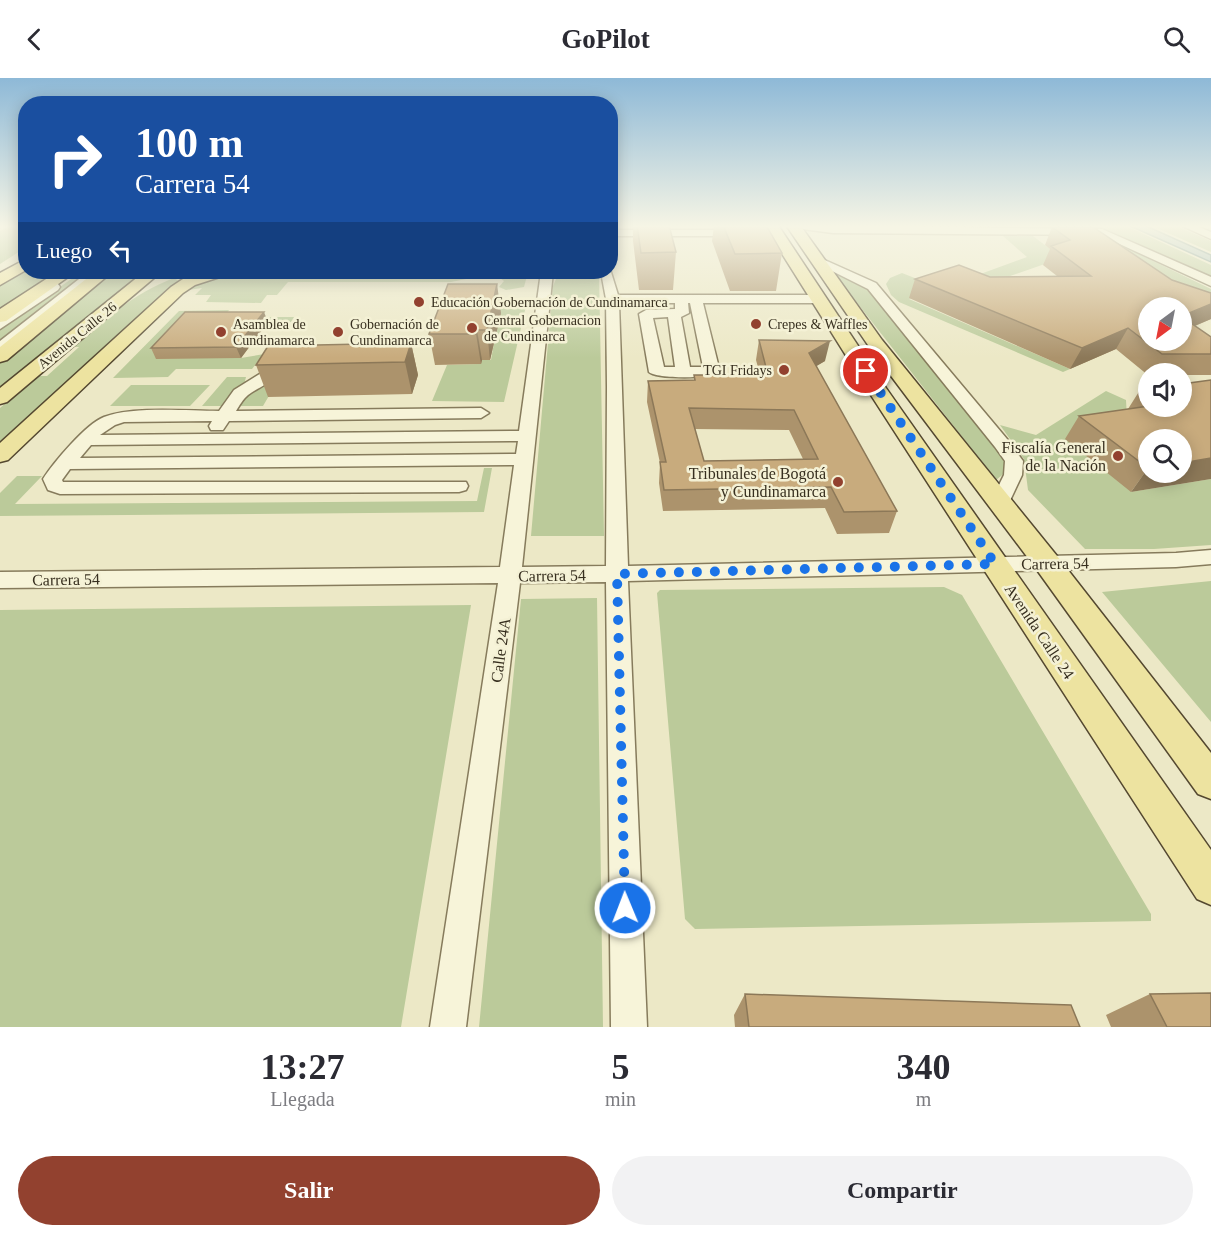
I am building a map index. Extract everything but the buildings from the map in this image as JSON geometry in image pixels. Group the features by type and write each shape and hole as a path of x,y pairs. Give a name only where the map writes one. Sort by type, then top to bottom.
{"main road":[{"path":"0,280 16,269"},
{"name":"Avenida Calle 24","path":"799,269 1211,885"},
{"path":"824,269 876,344 1047,563 1211,782"},
{"path":"0,317 57,279"},
{"name":"Avenida Calle 26","path":"0,356 95,279"},
{"name":"Avenida Calle 26","path":"0,398 145,279"},
{"path":"121,299 167,279"},
{"path":"0,455 177,290 199,279"}],"street":[{"path":"837,269 872,286 1014,461 1013,475 1000,503"},
{"path":"1183,269 1211,282"},
{"path":"0,325 66,279"},
{"path":"0,348 86,279"},
{"name":"Calle 24A","path":"448,1027 510,575 546,279"},
{"path":"608,279 612,299 629,1027"},
{"path":"612,299 686,308"},
{"path":"686,308 712,372 655,372 646,314 686,308 819,300"},
{"path":"684,373 686,308"},
{"path":"173,487 240,393 263,380 271,372"},
{"path":"459,486 60,488 55,486 52,479 103,424 116,419 481,413"},
{"path":"340,486 372,414"},
{"path":"474,458 478,436"},
{"path":"86,441 527,436"},
{"path":"65,464 524,459"},
{"name":"Carrera 54","path":"0,580 617,574 1211,557"}],"green space":[{"path":"993,269 1030,269 993,282 975,276"},
{"path":"1148,269 1170,269 1211,289 1211,304 1173,291"},
{"path":"1192,269 1211,269 1211,278"},
{"path":"832,271 867,287 986,430 1007,458 1006,472 996,480"},
{"path":"902,273 940,288 909,299 1070,369 1063,372 899,302 891,295 886,284 890,278"},
{"path":"18,274 18,279 51,279 0,313 0,286"},
{"path":"71,279 81,279 0,343 0,330"},
{"path":"101,279 136,279 0,387 0,363"},
{"path":"172,279 182,283 108,344 0,446 0,408 36,376 47,376 79,347 68,347 132,300"},
{"path":"466,279 451,282 288,282 277,295 267,295 261,303 206,302 211,295 195,295 202,288 188,290 202,280"},
{"path":"501,279 526,279 524,287 506,290 499,287 504,281"},
{"path":"556,279 599,279 604,536 531,536 553,286"},
{"path":"525,298 526,306 504,402 432,401 447,365 480,364 482,360 491,360 500,308 509,302"},
{"path":"229,310 224,317 294,317 291,322 211,323 157,358 241,358 264,354 252,369 176,369 168,377 113,378 179,311"},
{"path":"227,377 246,377 245,381 257,381 228,406 202,406"},
{"path":"280,377 263,406 234,406 253,390"},
{"path":"131,385 210,385 190,406 110,406"},
{"path":"1106,391 1126,400 1131,492 1211,479 1211,545 1154,549 1085,549 1028,490 1024,459 1000,425 1036,435"},
{"path":"484,468 492,468 484,512 0,516 0,493 17,476 42,476 15,504 477,501"},
{"path":"1211,581 1211,722 1102,592"},
{"path":"944,587 962,595 1151,914 1151,921 695,929 685,919 657,593 660,590"},
{"path":"597,598 603,1027 479,1027 521,599"},
{"path":"471,605 401,1027 0,1027 0,610"}],"place":[{"name":"Educación Gobernación de Cundinamarca","path":"419,302"},
{"name":"Crepes & Waffles","path":"756,324"},
{"name":"Central Gobernacion de Cundinarca","path":"472,328"},
{"name":"Asamblea de Cundinamarca","path":"221,332"},
{"name":"Gobernación de Cundinamarca","path":"338,332"},
{"name":"TGI Fridays","path":"784,370"},
{"name":"Fiscalía General de la Nación","path":"1118,456"},
{"name":"Tribunales de Bogotá y Cundinamarca","path":"838,482"}],"route":[{"path":"625,908 617,574 995,564 866,371"}]}
